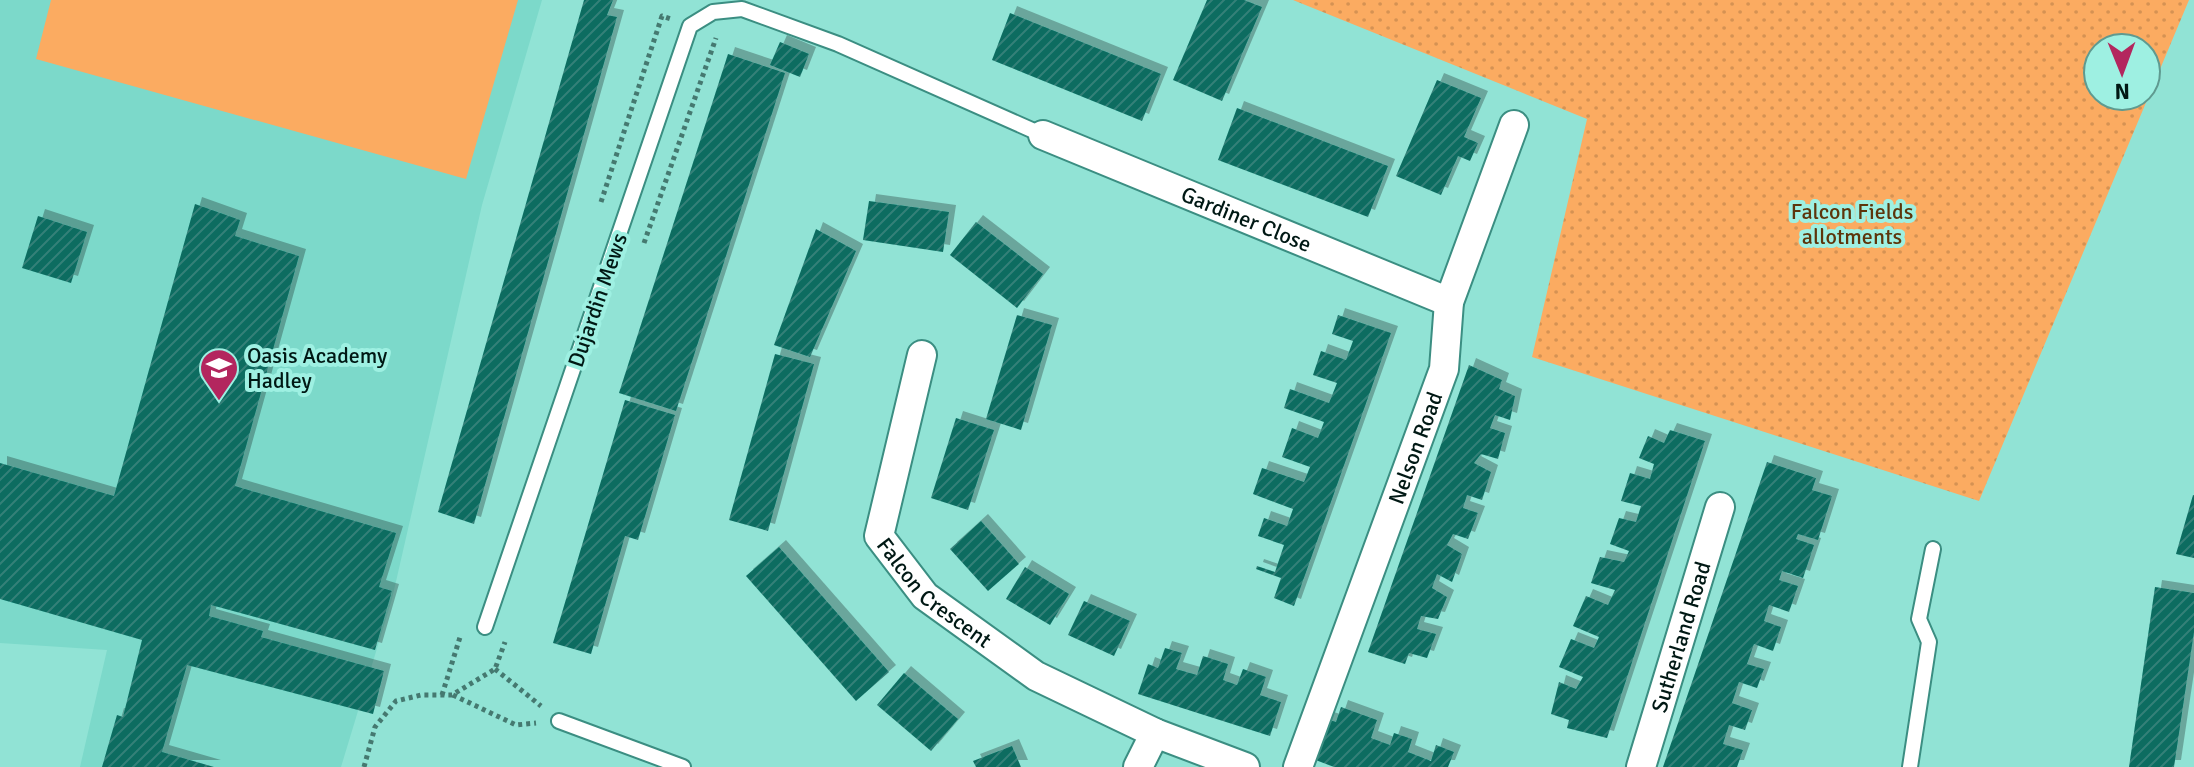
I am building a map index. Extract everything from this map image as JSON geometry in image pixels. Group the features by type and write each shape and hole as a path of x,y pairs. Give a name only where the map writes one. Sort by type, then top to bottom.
{"street":[{"name":"Nelson Road","path":"1298,767 1444,369 1449,302 1514,125"},
{"name":"Gardiner Close","path":"1043,135 1449,302"},
{"name":"Falcon Crescent","path":"922,355 879,536 925,596 1023,667 1155,733"},
{"name":"Sutherland Road","path":"1641,767 1720,507"},
{"path":"1138,767 1155,733 1245,767"}],"lane":[{"path":"742,9 838,44 1043,135"},
{"name":"Dujardin Mews","path":"485,627 690,26 713,12 742,9"},
{"path":"1910,767 1929,642 1919,619 1933,549"},
{"path":"559,721 683,767"}],"path":[{"path":"640,255 718,34 742,9"},
{"path":"452,695 495,669 506,639"},
{"path":"495,669 559,721"},
{"path":"364,767 375,727 396,701 421,695 452,695 516,725 559,721"}],"shaded area":[{"name":"Oasis Academy Hadley","path":"0,0 542,0 482,205 392,599 341,767 80,767 107,650 0,643"}],"green space":[{"path":"51,0 518,0 466,179 36,59"},
{"name":"Falcon Fields allotments","path":"1293,0 2189,0 2162,64 2162,32 2082,32 2082,112 2142,112 1979,501 1532,357 1587,119"}],"building":[{"path":"584,0 613,0 607,15 617,17 474,524 438,512"},
{"path":"1207,0 1244,0 1262,7 1222,101 1173,80"},
{"path":"1010,13 1161,74 1142,121 992,60"},
{"path":"780,42 809,54 800,77 770,65"},
{"path":"728,54 785,73 676,411 619,393"},
{"path":"1437,80 1481,98 1464,137 1478,143 1470,161 1458,156 1441,195 1396,176"},
{"path":"1237,108 1388,166 1368,217 1218,160"},
{"path":"869,201 949,212 943,252 863,240"},
{"path":"195,204 240,220 235,236 299,256 235,486 396,533 379,587 392,591 375,650 211,605 209,616 263,631 261,637 384,671 373,714 187,665 162,752 214,767 102,767 117,715 123,717 142,640 0,599 0,463 114,496"},
{"path":"38,216 87,232 71,283 22,268"},
{"path":"976,222 1043,274 1017,308 950,255"},
{"path":"816,229 856,251 810,357 774,345"},
{"path":"1017,315 1052,325 1021,430 986,419"},
{"path":"1338,315 1391,333 1294,606 1274,598 1281,578 1256,569 1257,566 1275,572 1284,545 1258,536 1264,518 1287,526 1293,509 1253,494 1262,468 1304,482 1310,467 1282,457 1292,428 1318,438 1324,422 1284,408 1290,389 1329,403 1337,383 1313,375 1321,351 1346,360 1353,341 1332,334"},
{"path":"775,354 814,364 768,531 729,520"},
{"path":"1469,365 1502,380 1499,389 1515,396 1510,420 1495,415 1490,428 1505,433 1498,459 1481,454 1474,463 1491,472 1482,500 1467,495 1463,508 1478,513 1468,539 1453,534 1447,545 1462,554 1452,582 1437,574 1432,588 1447,597 1438,619 1421,616 1417,629 1436,634 1427,658 1409,653 1405,664 1368,652"},
{"path":"625,400 675,415 638,540 625,536 591,654 553,643"},
{"path":"956,418 994,430 968,510 931,498"},
{"path":"1670,430 1705,441 1607,738 1567,728 1569,720 1551,714 1559,682 1576,689 1583,677 1559,667 1571,639 1594,648 1599,637 1573,626 1586,596 1608,605 1615,590 1591,583 1600,557 1624,562 1629,551 1610,544 1619,518 1636,522 1641,506 1621,501 1630,473 1650,479 1654,464 1639,458 1648,436 1664,443"},
{"path":"1767,462 1816,478 1812,490 1832,496 1818,540 1798,534 1796,539 1814,545 1803,578 1782,571 1779,580 1798,586 1789,612 1769,605 1764,621 1781,627 1773,651 1754,644 1747,664 1764,669 1757,688 1739,682 1732,703 1752,710 1745,730 1729,725 1723,744 1743,750 1737,767 1663,767"},
{"path":"2194,495 2194,558 2176,554"},
{"path":"981,521 1019,564 988,591 950,549"},
{"path":"779,547 889,672 856,701 746,576"},
{"path":"1025,567 1069,594 1050,625 1006,599"},
{"path":"2155,587 2194,593 2194,632 2174,767 2129,767"},
{"path":"1084,601 1130,621 1114,656 1068,635"},
{"path":"1165,648 1182,653 1176,669 1197,675 1203,656 1228,664 1223,680 1237,685 1243,669 1266,677 1260,695 1281,702 1270,736 1138,694 1148,664 1158,668"},
{"path":"904,673 958,719 931,751 877,705"},
{"path":"1341,707 1377,720 1371,738 1390,745 1394,733 1412,739 1408,752 1431,761 1436,745 1454,752 1448,767 1334,767 1313,759 1327,719 1336,722"},
{"path":"1012,746 1021,767 976,767 973,761"}],"place":[{"name":"Oasis Academy Hadley","path":"219,402"}]}
